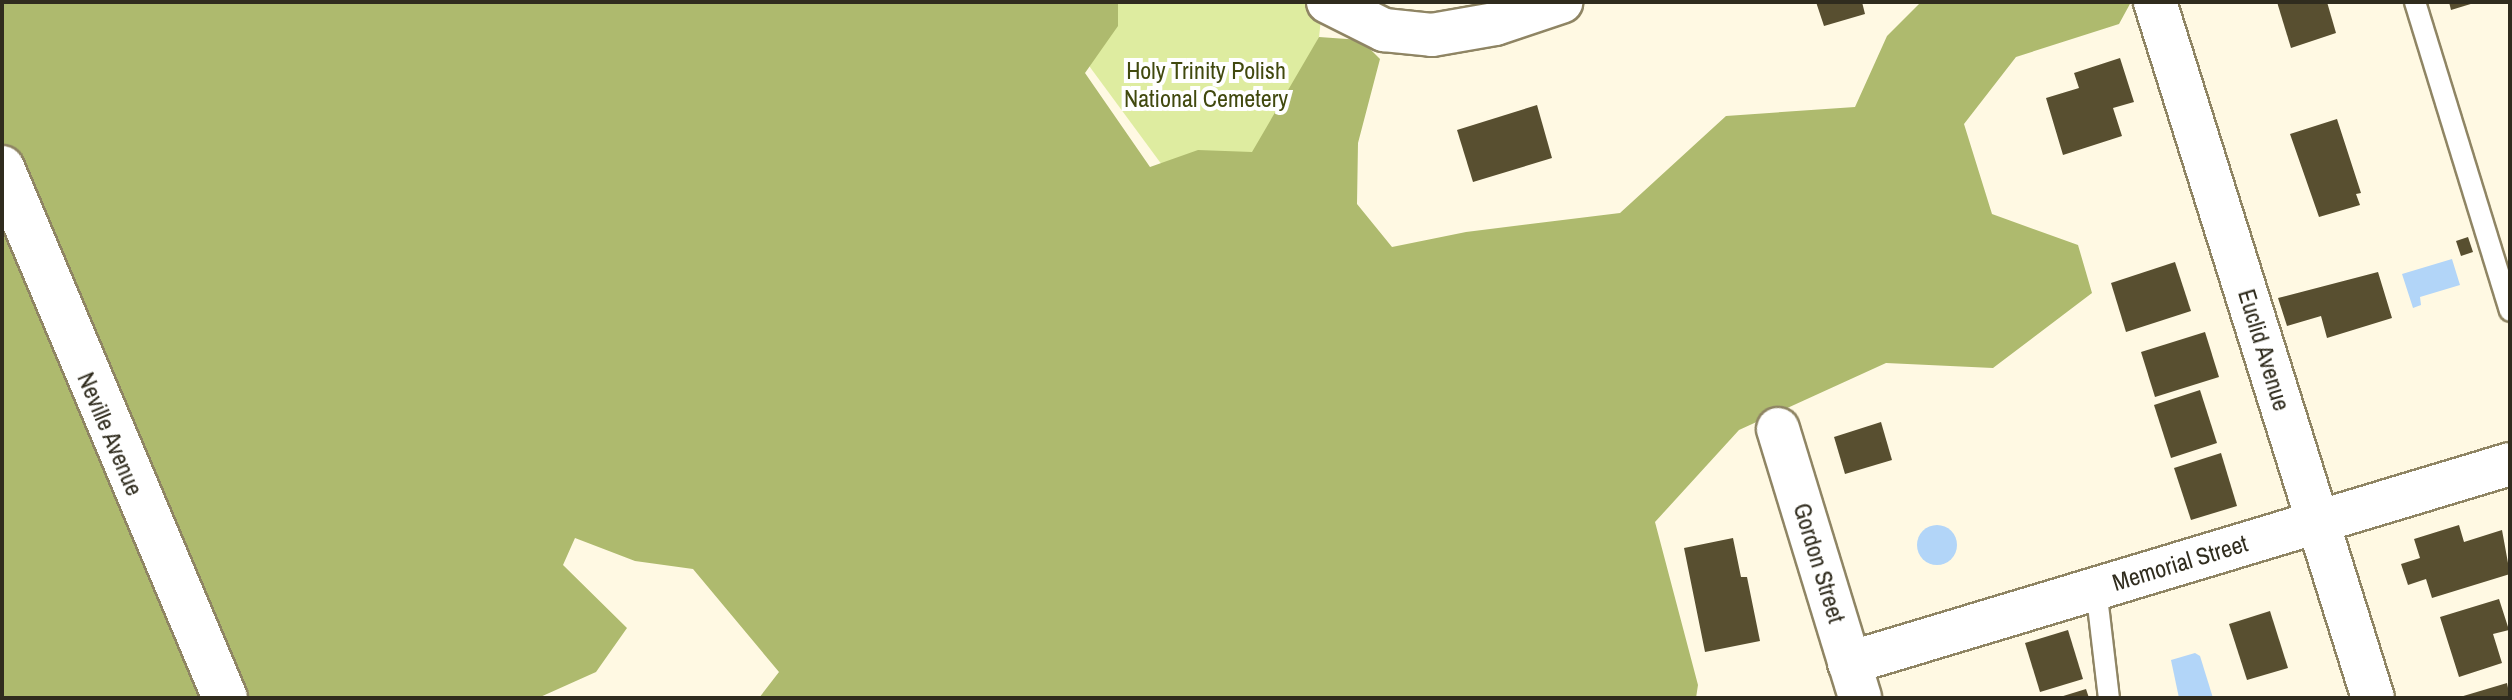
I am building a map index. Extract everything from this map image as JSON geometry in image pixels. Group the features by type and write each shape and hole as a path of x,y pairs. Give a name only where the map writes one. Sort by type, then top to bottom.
{"street":[{"path":"1328,2 1384,30 1432,35 1495,24 1561,2"},
{"name":"Euclid Avenue","path":"2155,2 2373,698"},
{"name":"Neville Avenue","path":"2,168 225,698"},
{"name":"Gordon Street","path":"1778,429 1854,681"},
{"name":"Memorial Street","path":"1854,681 2096,588 2510,464"}],"lane":[{"path":"2415,2 2510,311"},
{"path":"2096,588 2109,698"}],"green space":[{"path":"2,2 1118,2 1118,26 1085,73 1150,167 1198,150 1252,152 1319,37 1361,40 1380,59 1358,143 1357,204 1392,247 1466,232 1620,213 1726,116 1855,107 1887,36 1921,2 2131,2 2119,24 2016,57 1964,124 1992,214 2078,245 2092,293 1993,368 1886,363 1739,430 1655,522 1698,685 1696,698 759,698 779,672 693,569 635,561 575,538 563,565 627,628 596,672 538,698 232,698 15,190 2,139"},
{"name":"Holy Trinity Polish National Cemetery","path":"1042,2 1323,2 1319,37 1221,245"},
{"path":"2,202 223,698 2,698"}],"water":[{"path":"2452,259 2460,285 2420,297 2421,305 2413,308 2402,274"},
{"path":"1937,525 1951,531 1957,545 1951,559 1937,565 1923,559 1917,545 1923,531"},
{"path":"2195,653 2200,656 2213,698 2179,698 2171,660"}],"building":[{"path":"1816,2 1862,2 1865,14 1824,26"},
{"path":"2277,2 2327,2 2336,33 2291,48"},
{"path":"2449,2 2474,2 2474,3 2451,10"},
{"path":"2120,58 2134,102 2113,108 2122,136 2063,155 2046,98 2079,88 2074,73"},
{"path":"1537,105 1552,158 1473,182 1457,130"},
{"path":"2337,119 2361,193 2356,194 2360,205 2319,217 2290,134"},
{"path":"2468,237 2473,252 2461,256 2456,241"},
{"path":"2175,262 2191,311 2126,332 2111,283"},
{"path":"2378,272 2392,318 2327,338 2321,316 2287,326 2278,298"},
{"path":"2205,332 2219,377 2155,397 2141,352"},
{"path":"2200,390 2217,443 2171,458 2154,405"},
{"path":"1881,422 1892,460 1845,474 1834,437"},
{"path":"2221,453 2237,506 2191,520 2174,468"},
{"path":"2459,525 2464,542 2502,530 2510,574 2432,598 2426,579 2408,585 2401,564 2420,558 2414,539"},
{"path":"1733,538 1741,577 1747,577 1760,641 1705,652 1684,548"},
{"path":"2499,599 2509,630 2493,634 2502,663 2459,677 2440,617"},
{"path":"2270,611 2288,668 2247,680 2229,624"},
{"path":"2068,630 2083,679 2040,692 2025,643"},
{"path":"2507,683 2510,698 2460,698 2460,697"},
{"path":"2086,689 2089,698 2060,698 2060,697"}]}
